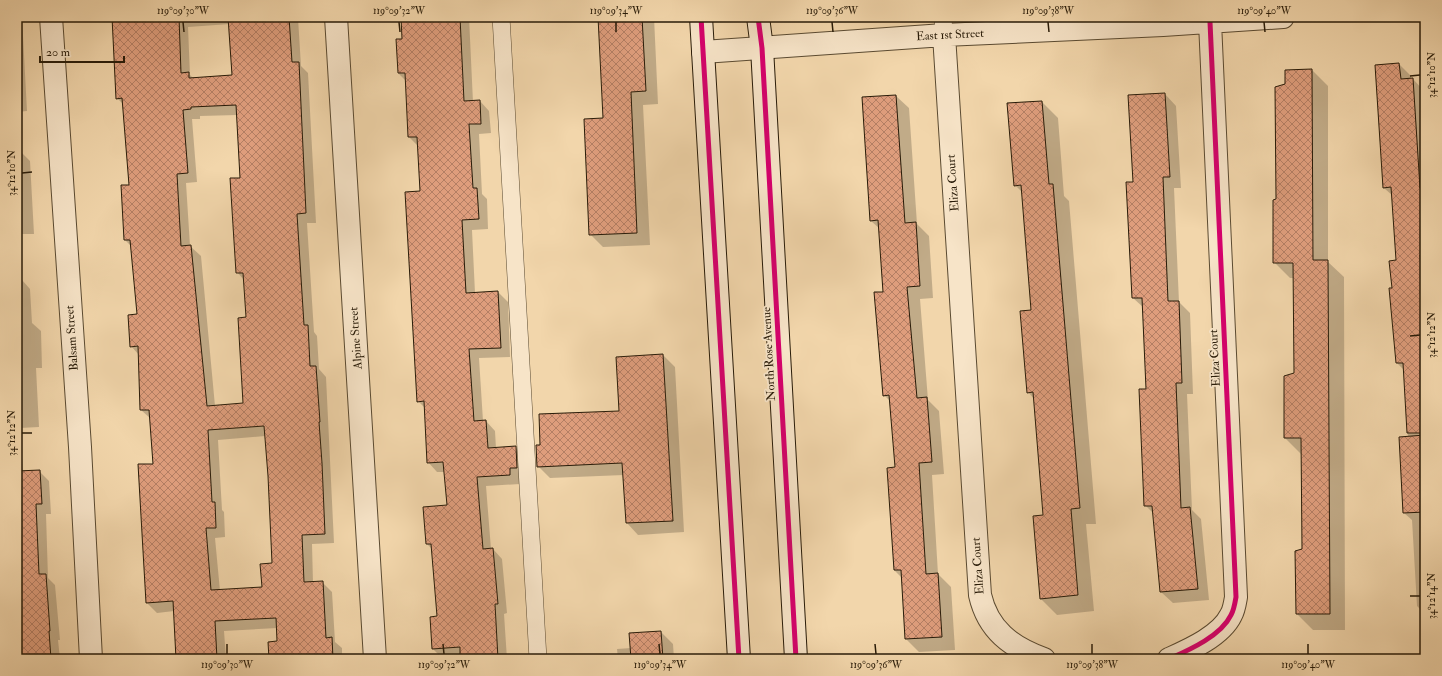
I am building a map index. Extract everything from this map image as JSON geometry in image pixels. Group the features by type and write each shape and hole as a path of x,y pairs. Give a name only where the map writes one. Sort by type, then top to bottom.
{"street":[{"name":"Balsam Street","path":"51,17 80,447 91,659"},
{"name":"Alpine Street","path":"336,17 375,659"},
{"path":"701,17 739,659"},
{"name":"North Rose Avenue","path":"758,17 762,48 796,659"},
{"name":"East 1st Street","path":"703,52 762,48 943,26 1163,21 1210,22 1283,17"},
{"name":"Eliza Court","path":"1169,659 1191,649 1219,630 1231,615 1236,597 1210,22"},
{"name":"Eliza Court","path":"943,26 980,595 982,607 992,624 1004,638 1031,654 1044,659"}],"lane":[{"path":"501,17 538,659"}],"building":[{"path":"112,17 179,17 181,73 189,72 189,78 232,75 228,17 289,17 292,62 299,62 306,213 297,214 304,325 308,325 310,366 316,366 325,534 302,535 304,582 323,581 326,638 332,637 333,659 269,659 268,642 277,641 276,618 215,621 217,659 176,659 173,601 146,603 138,464 153,464 149,410 140,410 138,346 130,347 128,315 137,314 130,240 124,240 121,185 129,185 122,98 116,99","holes":["236,105 240,178 230,178 236,273 243,273 246,317 238,318 243,403 207,406 191,245 181,246 177,174 188,173 183,110 191,109 191,107","264,426 272,563 260,564 262,587 211,590 206,528 216,528 215,502 212,502 208,430"]},
{"path":"401,17 460,17 464,101 480,100 481,124 469,124 473,188 477,188 479,219 462,220 466,293 498,291 501,348 469,349 474,421 486,420 488,448 516,446 517,468 510,468 510,475 477,477 483,549 493,548 498,604 495,604 498,659 460,659 460,647 432,649 430,617 437,616 431,544 426,544 423,507 447,505 443,462 427,463 424,401 417,402 405,192 420,191 417,137 408,137 405,73 398,73 396,39 402,39"},
{"path":"598,17 642,17 646,91 631,92 637,233 589,235 584,119 603,118"},
{"path":"1399,63 1401,79 1413,78 1420,188 1425,187 1425,254 1420,255 1425,313 1425,433 1407,433 1403,363 1396,363 1389,288 1392,288 1389,261 1396,260 1391,187 1383,188 1375,65"},
{"path":"1312,69 1313,260 1328,260 1330,614 1296,614 1295,551 1302,549 1301,438 1284,438 1284,376 1294,373 1293,263 1273,263 1273,200 1276,199 1275,87 1285,84 1285,70"},
{"path":"1165,93 1170,177 1163,177 1168,301 1179,301 1182,383 1176,383 1181,508 1190,507 1198,589 1160,592 1152,506 1144,506 1139,389 1146,389 1142,298 1132,298 1126,182 1133,182 1128,95"},
{"path":"896,95 905,223 916,222 920,286 907,287 917,398 927,397 932,462 919,463 926,574 938,573 942,637 905,639 901,570 894,570 887,468 895,467 889,395 883,396 874,292 883,292 878,220 870,221 862,97"},
{"path":"1042,101 1049,184 1053,184 1080,508 1071,509 1078,595 1040,599 1033,516 1043,515 1033,392 1027,393 1020,311 1031,310 1021,185 1014,186 1007,103"},
{"path":"663,354 673,521 626,523 622,463 537,467 536,445 540,445 539,414 619,411 616,357"},
{"path":"1425,435 1425,512 1403,513 1399,437"},
{"path":"40,470 42,504 36,504 39,574 46,574 51,659 17,659 17,471"},
{"path":"661,631 663,659 631,659 629,633"}],"cycle path":[{"path":"701,17 739,659"},
{"path":"758,17 762,48 796,659"},
{"path":"1169,659 1204,642 1220,629 1232,613 1236,597 1210,22"}]}
